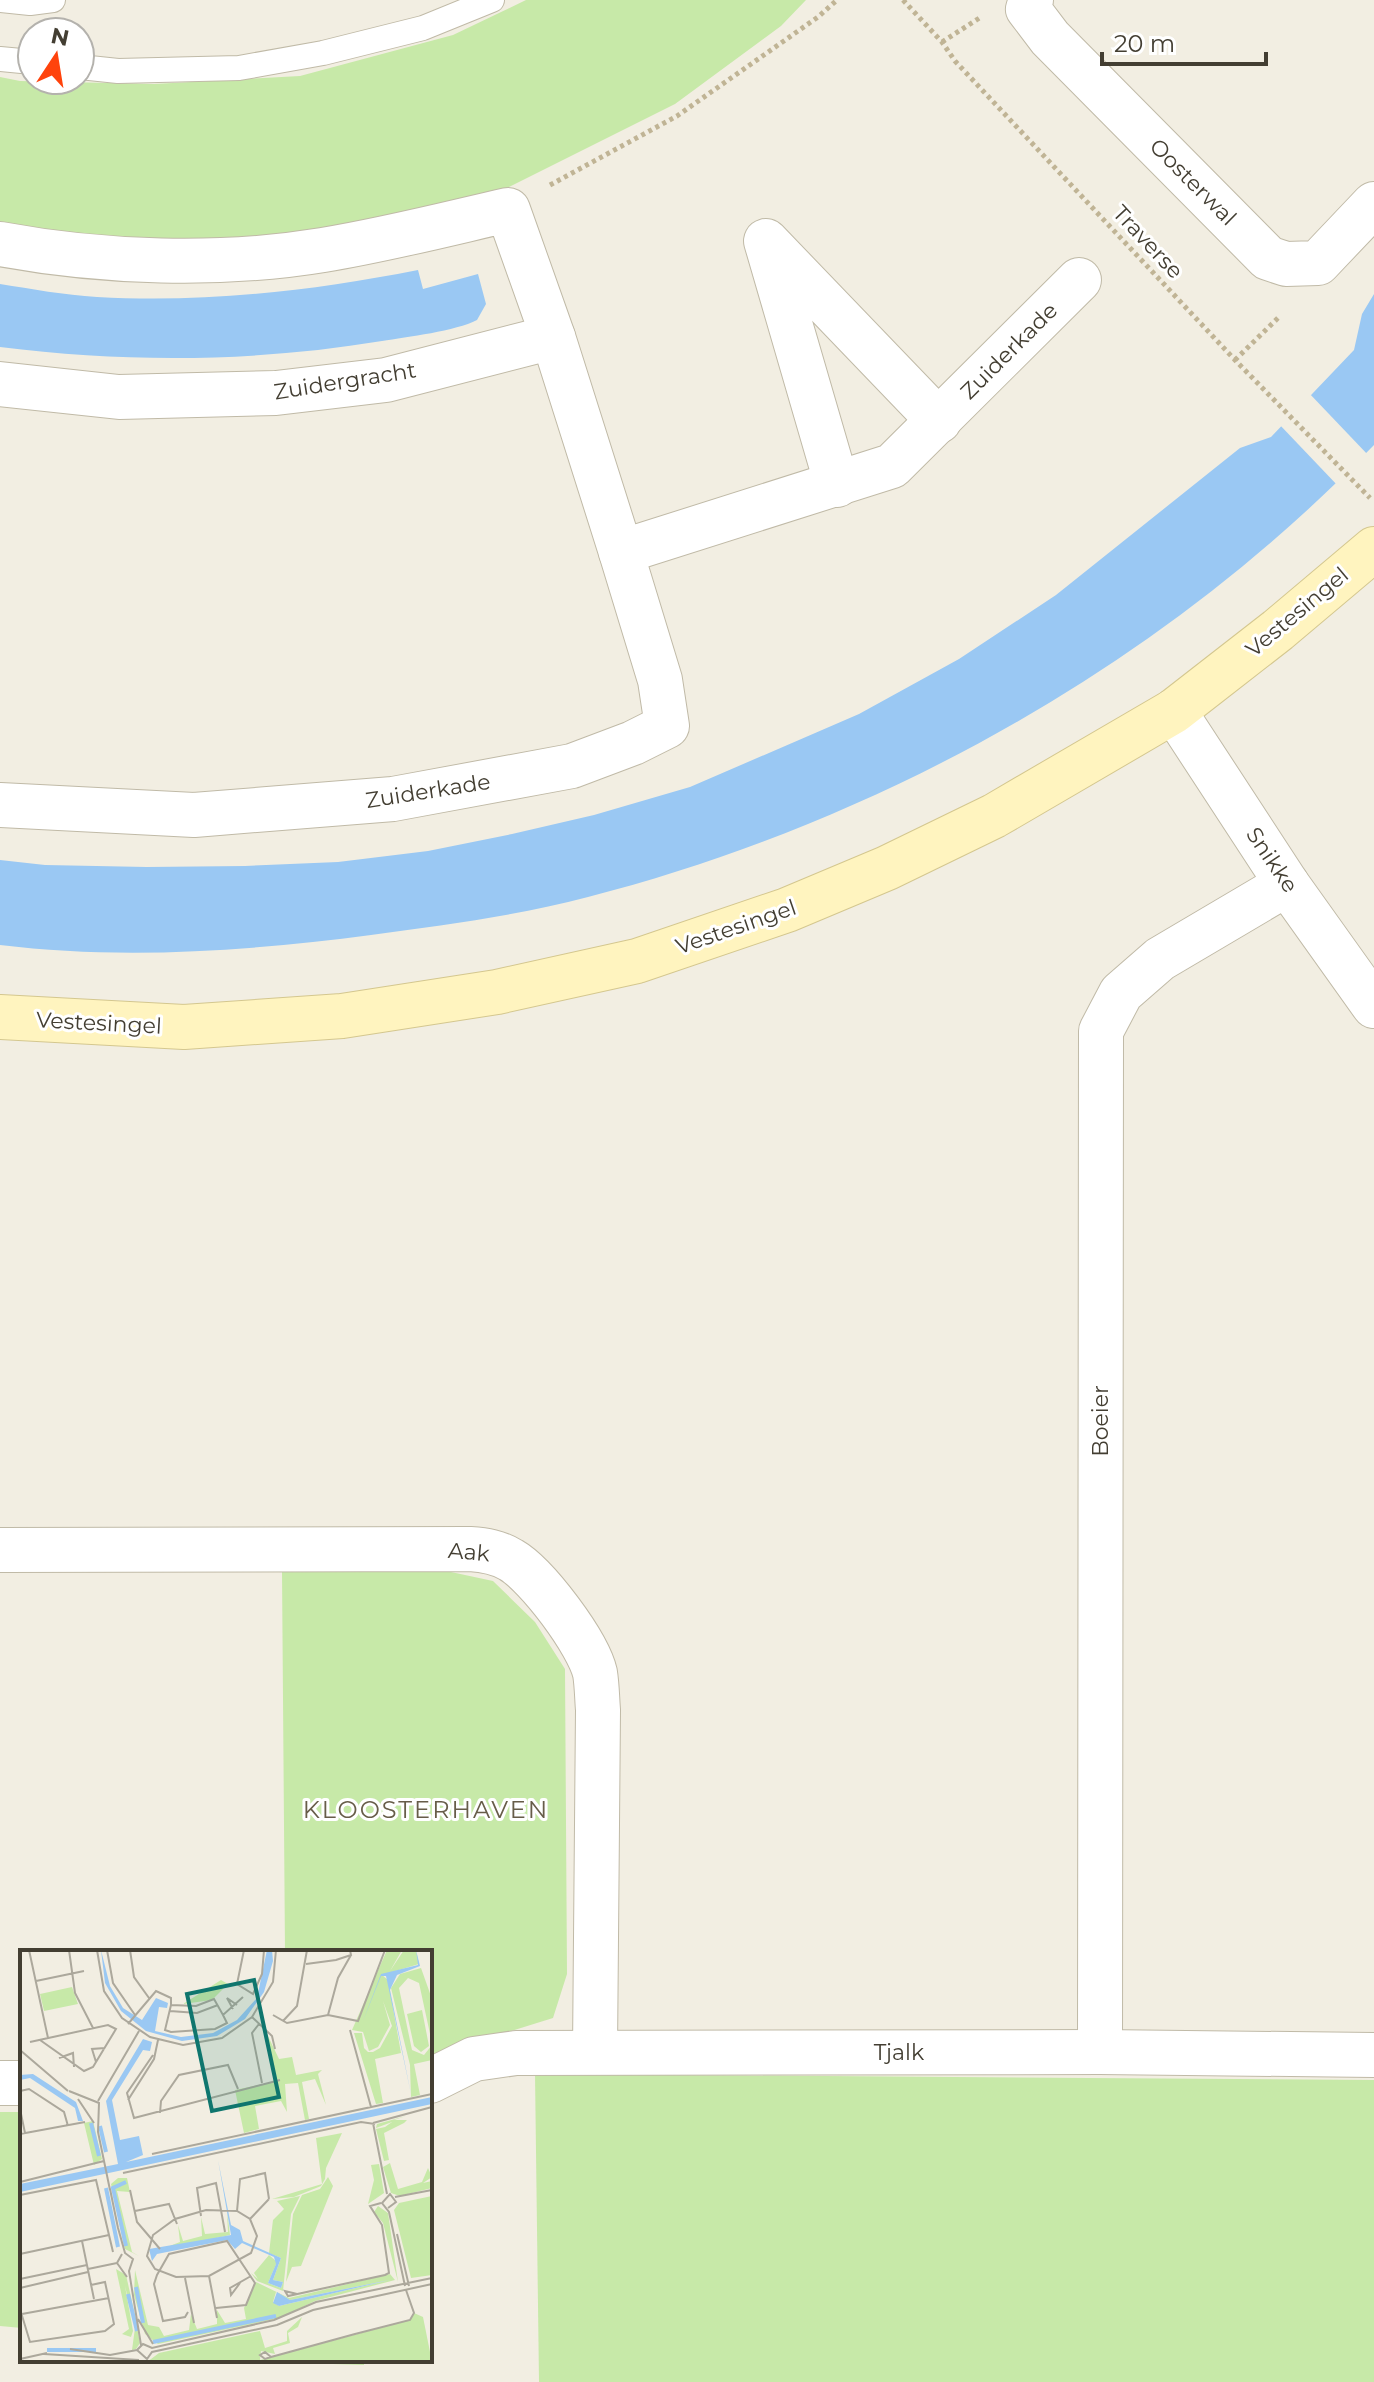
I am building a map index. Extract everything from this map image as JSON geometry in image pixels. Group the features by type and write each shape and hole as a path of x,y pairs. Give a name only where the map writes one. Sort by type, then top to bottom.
{"street":[{"name":"Oosterwal","path":"1029,4 1050,38 1268,258 1286,264 1318,263 1374,204"},
{"path":"0,244 123,259 220,259 321,251 508,210 553,337"},
{"path":"837,485 766,241 939,421"},
{"name":"Zuiderkade","path":"621,552 892,466 1079,280"},
{"name":"Zuidergracht","path":"0,384 119,397 276,393 386,380 553,337"},
{"name":"Zuiderkade","path":"0,805 194,815 393,799 572,766 633,743 667,726 660,680 553,337"},
{"name":"Vestesingel","path":"0,1017 184,1027 342,1016 497,992 637,961 787,910 887,868 994,816 1174,711 1278,630 1374,549"},
{"name":"Snikke","path":"1174,711 1287,884 1374,1006"},
{"name":"Boeier","path":"1100,2052 1101,1031 1121,993 1160,959 1287,884"},
{"name":"Aak","path":"0,1550 470,1549 491,1550 528,1571 583,1643 595,1673 598,1710 595,2052"},
{"name":"Tjalk","path":"432,2080 474,2059 516,2053 1374,2055"}],"lane":[{"path":"0,0 30,3 53,0"},
{"path":"96,69 118,71 239,68 323,53 423,28 492,0"}],"path":[{"path":"508,210 677,116 818,17 837,0"},
{"name":"Traverse","path":"903,0 942,42 955,61 1374,503"}],"green space":[{"path":"526,0 806,0 781,26 675,104 457,213 215,244 0,228 0,77 16,80 16,96 96,96 96,83 154,84 300,76 453,35"},
{"path":"282,1572 451,1572 493,1581 535,1622 565,1669 567,1974 553,2018 432,2055 432,1950 285,1950"},
{"path":"535,2074 1374,2080 1374,2382 539,2382"},
{"path":"0,2112 20,2112 20,2328 0,2326"},
{"path":"267,2362 364,2362 364,2365"}],"water":[{"path":"418,270 423,289 478,274 486,304 477,320 404,338 239,356 144,358 0,347 0,284 85,296 218,297 338,284"},
{"path":"1374,294 1374,445 1292,524 1204,597 1110,664 1012,725 910,778 805,825 698,865 588,897 507,915 371,935 186,952 92,952 0,945 0,860 45,865 245,866 338,862 428,851 594,815 690,787 859,714 959,659 1056,595 1240,448 1271,437 1354,350 1362,314"}],"pier":[{"path":"1308,392 1369,456 1339,487 1278,423"}],"district":[{"name":"KLOOSTERHAVEN","path":"426,1809"}]}
